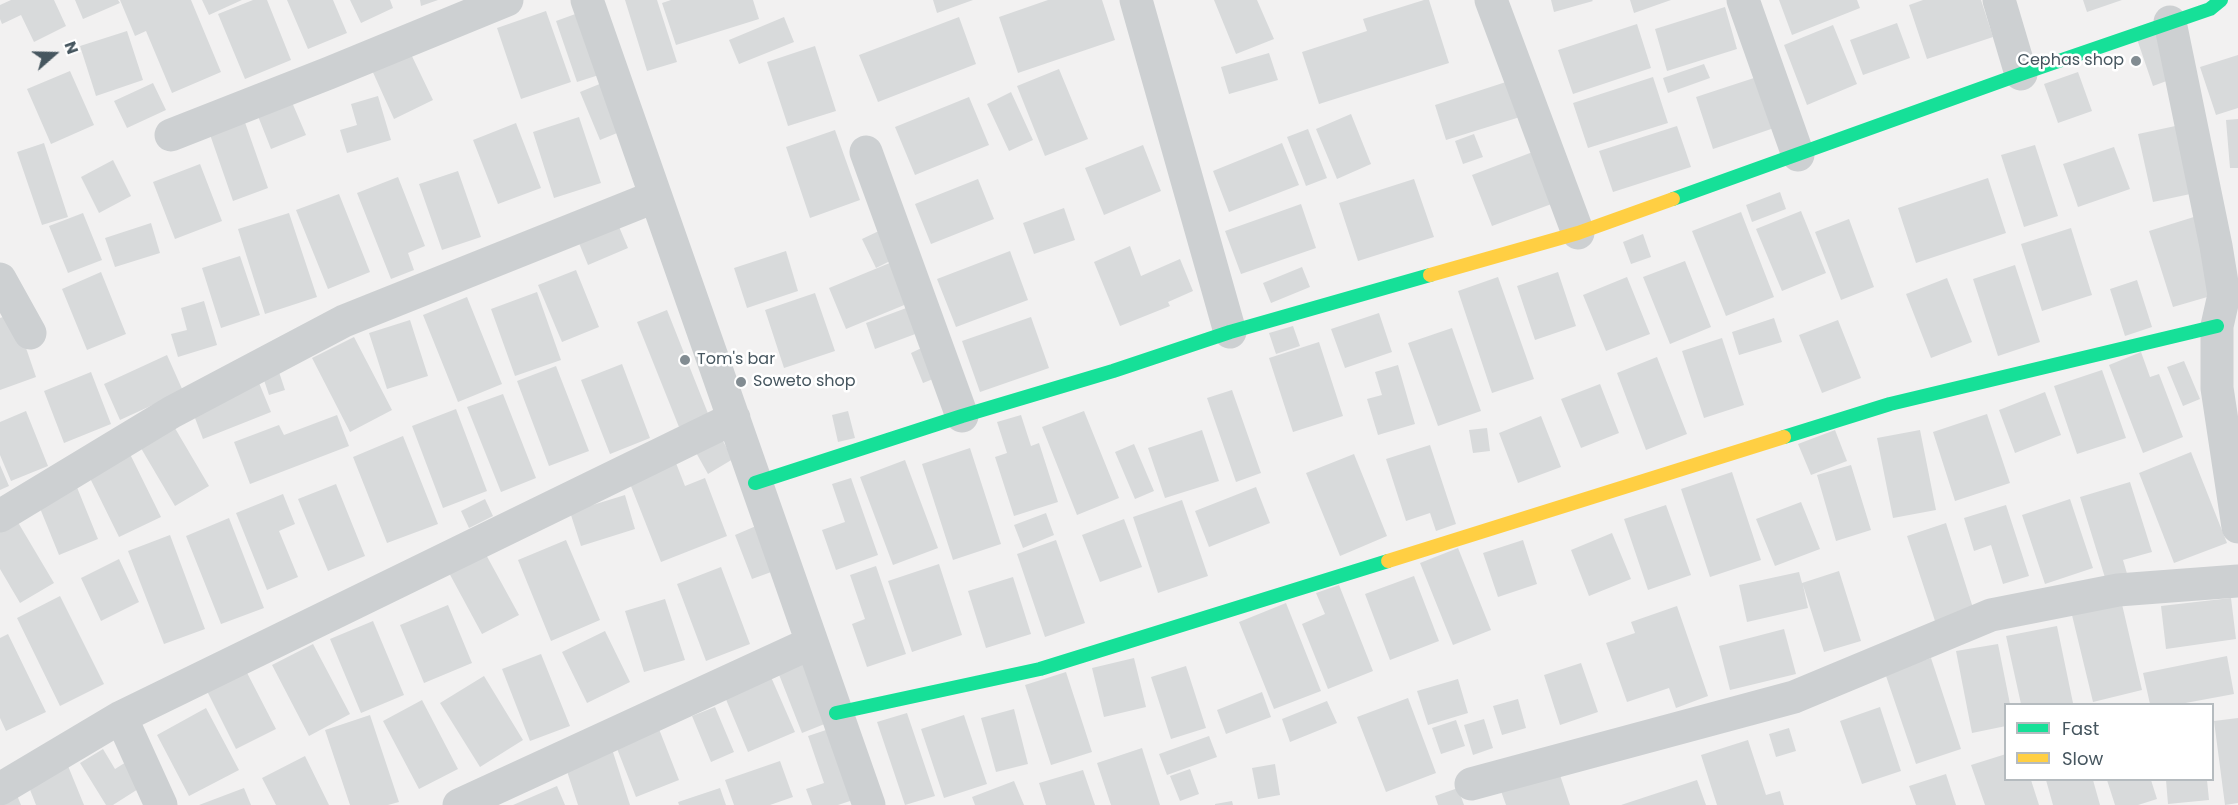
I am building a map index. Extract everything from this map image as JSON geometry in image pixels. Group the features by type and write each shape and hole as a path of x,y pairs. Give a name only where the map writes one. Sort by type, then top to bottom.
{"street":[{"path":"171,135 507,0"},
{"path":"587,0 654,197 869,805"},
{"path":"1136,0 1230,332"},
{"path":"1491,0 1578,233"},
{"path":"1743,0 1798,155"},
{"path":"1999,0 2021,74"},
{"path":"755,483 1230,332 1578,233 2021,74 2210,9 2221,0"},
{"path":"2170,22 2224,295 2217,326 2217,388 2238,527"},
{"path":"866,152 962,416"},
{"path":"0,516 172,412 344,321 654,197"},
{"path":"0,279 30,333"},
{"path":"836,712 1040,669 1890,404 2217,326"},
{"path":"0,789 121,717 734,418"},
{"path":"1471,784 1794,696 1991,615 2118,590 2238,581"},
{"path":"459,805 811,643"},
{"path":"121,717 161,805"}],"building":[{"path":"11,0 54,0 66,26 34,42 21,15 2,24 0,5"},
{"path":"75,0 118,0 120,3 83,19"},
{"path":"120,0 191,0 221,72 172,93 146,31 135,36"},
{"path":"202,0 242,0 209,15"},
{"path":"253,0 267,0 291,60 245,79 218,14"},
{"path":"287,0 333,0 347,33 308,49"},
{"path":"350,0 390,0 393,8 361,23"},
{"path":"420,0 438,0 421,6"},
{"path":"625,0 657,0 677,62 647,71"},
{"path":"671,0 753,0 759,19 676,45 662,3"},
{"path":"933,0 973,0 937,13"},
{"path":"1048,0 1102,0 1115,40 1018,73 999,17"},
{"path":"1214,0 1257,0 1274,39 1236,54"},
{"path":"1429,0 1449,63 1319,104 1302,52 1367,31 1363,19"},
{"path":"1551,0 1592,0 1593,1 1554,12"},
{"path":"1630,0 1671,0 1634,13"},
{"path":"1779,0 1857,0 1860,8 1792,35"},
{"path":"1923,0 1981,0 1993,37 1927,59 1909,5"},
{"path":"2083,0 2122,0 2087,12"},
{"path":"1725,7 1737,49 1667,71 1655,29"},
{"path":"546,11 571,82 521,99 497,28"},
{"path":"581,12 602,74 577,82 556,21"},
{"path":"784,17 794,42 739,64 729,40"},
{"path":"959,17 976,64 878,102 859,55"},
{"path":"1897,23 1910,58 1863,75 1850,40"},
{"path":"1637,24 1651,68 1573,94 1558,50"},
{"path":"1833,25 1857,84 1807,105 1784,45"},
{"path":"127,31 143,80 96,96 80,46"},
{"path":"2156,32 2172,79 2153,86 2137,39"},
{"path":"815,46 836,111 788,126 767,62"},
{"path":"409,50 433,100 394,119 371,68"},
{"path":"1269,53 1278,80 1229,94 1221,67"},
{"path":"2238,55 2238,108 2216,115 2200,67"},
{"path":"1704,64 1710,78 1668,93 1663,78"},
{"path":"1059,69 1088,139 1045,156 1017,86"},
{"path":"70,71 94,125 51,144 27,89"},
{"path":"2078,72 2092,111 2058,123 2044,84"},
{"path":"1653,77 1668,123 1588,148 1573,103"},
{"path":"1757,77 1774,128 1713,149 1696,97"},
{"path":"1509,81 1520,117 1446,140 1435,105"},
{"path":"153,83 166,110 127,128 114,101"},
{"path":"602,83 622,131 600,140 580,92"},
{"path":"1011,92 1033,140 1009,151 987,104"},
{"path":"288,93 306,135 271,149 254,106"},
{"path":"378,96 391,140 347,153 340,130 357,125 351,104"},
{"path":"969,97 989,145 915,175 895,127"},
{"path":"241,111 268,188 233,201 206,123"},
{"path":"1351,114 1371,164 1337,179 1316,129"},
{"path":"579,117 601,183 554,198 533,132"},
{"path":"2238,119 2238,168 2230,168 2226,120"},
{"path":"516,123 541,188 498,204 473,140"},
{"path":"2180,125 2195,193 2153,202 2138,134"},
{"path":"1677,126 1691,167 1613,192 1599,151"},
{"path":"1308,129 1327,178 1306,186 1287,137"},
{"path":"835,130 860,200 810,218 786,147"},
{"path":"1474,134 1483,157 1463,164 1455,141"},
{"path":"44,143 68,217 42,225 17,152"},
{"path":"1282,143 1299,185 1229,212 1213,171"},
{"path":"1143,145 1161,191 1104,215 1085,168"},
{"path":"2035,145 2058,216 2024,227 2001,155"},
{"path":"2114,147 2130,189 2078,207 2063,164"},
{"path":"1538,150 1557,202 1492,226 1472,175"},
{"path":"113,160 131,196 99,213 81,177"},
{"path":"200,164 222,221 175,239 153,182"},
{"path":"458,171 481,237 442,250 419,184"},
{"path":"398,177 425,246 408,253 414,270 391,279 357,193"},
{"path":"1988,178 2006,233 1916,263 1898,208"},
{"path":"978,179 994,219 931,244 915,204"},
{"path":"1414,179 1434,237 1358,261 1339,203"},
{"path":"1780,192 1786,209 1752,222 1746,205"},
{"path":"339,194 370,272 328,289 296,210"},
{"path":"1301,204 1316,248 1241,274 1225,231"},
{"path":"1064,208 1075,240 1034,254 1023,223"},
{"path":"1801,211 1826,273 1782,291 1756,229"},
{"path":"1741,212 1774,297 1726,316 1692,231"},
{"path":"83,213 102,260 68,273 49,226"},
{"path":"289,213 317,297 265,314 238,229"},
{"path":"614,215 628,248 588,265 574,231"},
{"path":"2197,216 2221,293 2173,307 2149,231"},
{"path":"1849,219 1874,287 1841,300 1815,232"},
{"path":"151,223 160,253 115,267 105,238"},
{"path":"2071,228 2092,295 2042,311 2021,244"},
{"path":"881,230 896,258 876,268 862,239"},
{"path":"1643,234 1651,257 1631,264 1623,242"},
{"path":"1130,246 1141,276 1180,259 1193,291 1168,302 1170,306 1120,326 1094,262"},
{"path":"786,251 798,291 747,308 734,268"},
{"path":"1010,251 1028,300 956,327 937,279"},
{"path":"240,256 260,315 221,328 202,268"},
{"path":"897,260 914,301 846,329 829,288"},
{"path":"1685,261 1711,327 1670,344 1643,277"},
{"path":"2015,265 2040,342 1998,356 1973,279"},
{"path":"1302,267 1310,287 1271,303 1263,283"},
{"path":"576,270 599,327 562,342 538,285"},
{"path":"101,272 126,334 87,350 62,289"},
{"path":"1558,272 1576,326 1535,340 1517,286"},
{"path":"1498,277 1534,379 1492,393 1458,291"},
{"path":"1627,277 1650,334 1606,351 1583,295"},
{"path":"1947,278 1972,342 1931,358 1906,294"},
{"path":"2137,280 2152,327 2125,336 2110,289"},
{"path":"537,292 561,360 515,376 491,309"},
{"path":"815,293 835,351 784,368 765,310"},
{"path":"467,297 502,384 458,402 423,315"},
{"path":"204,301 217,345 178,357 171,334 187,330 181,308"},
{"path":"909,307 918,333 875,349 866,323"},
{"path":"667,310 709,416 679,427 637,322"},
{"path":"14,313 36,377 0,390 0,318"},
{"path":"1379,313 1392,352 1345,368 1331,329"},
{"path":"1031,317 1049,368 980,392 962,341"},
{"path":"1774,318 1782,342 1739,355 1732,332"},
{"path":"410,320 428,376 387,389 369,333"},
{"path":"1838,320 1861,378 1822,393 1799,335"},
{"path":"1293,326 1300,346 1276,354 1269,333"},
{"path":"1452,328 1481,411 1438,426 1408,343"},
{"path":"354,337 392,410 350,432 312,358"},
{"path":"1722,338 1744,405 1704,418 1682,351"},
{"path":"1319,342 1343,416 1293,432 1269,358"},
{"path":"930,344 943,375 923,383 911,353"},
{"path":"2141,352 2150,377 2159,374 2183,437 2143,453 2109,365"},
{"path":"167,355 183,391 120,420 104,384"},
{"path":"1657,357 1687,434 1646,450 1617,373"},
{"path":"275,360 285,390 269,395 259,365"},
{"path":"2184,361 2200,399 2183,406 2167,367"},
{"path":"622,364 650,438 610,454 581,380"},
{"path":"1398,365 1415,424 1378,435 1367,399 1382,395 1375,372"},
{"path":"556,366 589,451 549,466 517,381"},
{"path":"2102,370 2126,438 2077,454 2054,386"},
{"path":"91,372 111,424 64,443 44,391"},
{"path":"257,378 271,412 203,439 190,405"},
{"path":"1600,384 1619,433 1581,448 1561,399"},
{"path":"1232,390 1261,473 1236,482 1207,398"},
{"path":"2045,392 2061,435 2015,453 1999,410"},
{"path":"503,394 536,478 501,492 467,407"},
{"path":"456,409 487,491 443,508 412,426"},
{"path":"26,411 48,466 11,481 0,455 0,422"},
{"path":"848,411 855,438 838,442 832,415"},
{"path":"1084,411 1119,498 1077,515 1042,427"},
{"path":"1987,414 2010,483 1955,501 1933,432"},
{"path":"337,415 349,446 250,484 234,442 279,425 284,435"},
{"path":"1021,415 1031,446 1039,443 1058,502 1014,516 995,457 1007,453 997,422"},
{"path":"1541,416 1561,467 1518,483 1499,433"},
{"path":"169,418 209,486 175,506 135,438"},
{"path":"1487,428 1490,451 1473,453 1469,430"},
{"path":"1202,430 1219,481 1165,498 1148,448"},
{"path":"1835,430 1847,461 1811,475 1798,444"},
{"path":"1920,430 1936,510 1893,518 1877,438"},
{"path":"719,434 733,459 708,474 694,449"},
{"path":"403,436 438,524 387,543 353,457"},
{"path":"1134,444 1154,491 1135,499 1115,452"},
{"path":"1430,445 1456,524 1436,531 1430,513 1406,521 1386,459"},
{"path":"127,448 161,517 119,537 85,468"},
{"path":"970,448 1001,544 953,560 922,464"},
{"path":"2191,452 2227,543 2174,563 2139,473"},
{"path":"1354,454 1387,536 1340,556 1306,473"},
{"path":"674,458 685,486 705,478 727,536 661,562 627,476"},
{"path":"905,460 938,548 893,565 860,477"},
{"path":"0,465 9,486 0,490"},
{"path":"1851,465 1871,530 1836,541 1817,475"},
{"path":"1732,472 1761,560 1710,577 1681,489"},
{"path":"851,478 878,555 836,570 822,530 845,522 832,484"},
{"path":"74,480 98,539 59,555 35,496"},
{"path":"2130,482 2152,552 2123,560 2128,577 2107,584 2080,497"},
{"path":"336,484 365,556 328,571 298,499"},
{"path":"1256,487 1270,523 1209,547 1195,511"},
{"path":"283,494 295,524 279,531 298,577 267,590 236,513"},
{"path":"625,495 635,529 581,546 570,512"},
{"path":"485,499 493,516 469,528 461,511"},
{"path":"2070,499 2093,568 2045,584 2022,515"},
{"path":"1182,500 1208,576 1158,593 1133,517"},
{"path":"1801,502 1820,549 1775,566 1756,519"},
{"path":"1666,505 1691,575 1648,590 1624,519"},
{"path":"2006,505 2029,576 2003,584 1991,545 1974,551 1964,518"},
{"path":"1046,513 1054,535 1023,548 1014,525"},
{"path":"229,518 264,608 221,624 186,536"},
{"path":"16,519 54,583 20,603 0,569 0,529"},
{"path":"1124,519 1142,567 1100,582 1082,535"},
{"path":"1946,523 1973,608 1935,621 1907,536"},
{"path":"756,526 774,571 752,579 735,535"},
{"path":"1612,533 1631,579 1589,596 1571,550"},
{"path":"170,535 205,629 164,644 128,551"},
{"path":"566,540 600,620 551,641 518,560"},
{"path":"1056,540 1085,623 1045,637 1017,554"},
{"path":"1523,540 1537,584 1498,597 1483,553"},
{"path":"1458,548 1491,630 1453,645 1420,563"},
{"path":"484,551 519,615 482,634 448,571"},
{"path":"119,559 139,602 101,621 81,578"},
{"path":"939,564 962,635 912,652 888,581"},
{"path":"876,566 906,654 867,667 852,624 865,619 850,575"},
{"path":"721,567 750,644 706,661 677,584"},
{"path":"1839,571 1861,641 1824,652 1803,585 1808,608 1747,622 1739,585 1799,572 1802,583"},
{"path":"1414,576 1439,641 1390,660 1365,594"},
{"path":"1013,577 1031,634 986,648 968,591"},
{"path":"1339,585 1373,671 1328,689 1302,624 1325,614 1316,593"},
{"path":"60,596 104,684 60,706 17,618"},
{"path":"2231,598 2236,639 2166,649 2161,606"},
{"path":"665,599 685,660 644,672 625,611"},
{"path":"2121,600 2142,690 2093,702 2071,611"},
{"path":"1286,603 1321,691 1274,709 1239,622"},
{"path":"448,605 472,663 424,683 400,625"},
{"path":"1677,606 1708,696 1676,708 1669,688 1627,702 1606,643 1635,633 1631,622"},
{"path":"373,621 404,695 361,713 330,639"},
{"path":"2057,626 2073,703 2021,703 2006,636"},
{"path":"1784,629 1796,674 1730,690 1719,646"},
{"path":"605,631 630,682 587,703 562,652"},
{"path":"8,634 46,712 6,731 0,718 0,638"},
{"path":"313,644 350,714 309,736 272,665"},
{"path":"1998,644 2010,703 2004,703 2004,726 1972,733 1956,651"},
{"path":"541,654 570,726 530,741 502,669"},
{"path":"2227,656 2234,694 2185,703 2150,703 2143,673"},
{"path":"801,657 827,723 802,733 776,667"},
{"path":"1134,658 1146,707 1104,717 1092,668"},
{"path":"1931,658 1961,749 1916,764 1885,673"},
{"path":"242,663 276,729 236,749 203,683"},
{"path":"1581,663 1598,712 1560,725 1544,675"},
{"path":"1186,666 1206,728 1171,739 1151,677"},
{"path":"1066,672 1092,752 1051,765 1025,685"},
{"path":"484,676 523,740 480,767 440,703"},
{"path":"771,677 795,732 748,752 725,697"},
{"path":"1458,679 1468,713 1428,725 1417,691"},
{"path":"1262,692 1271,717 1226,734 1217,710"},
{"path":"1408,698 1436,773 1386,792 1357,717"},
{"path":"1518,699 1526,728 1502,735 1493,706"},
{"path":"422,700 458,769 419,789 383,721"},
{"path":"1327,701 1337,723 1290,742 1282,719"},
{"path":"715,707 734,752 711,762 692,716"},
{"path":"1880,707 1901,771 1862,784 1840,721"},
{"path":"206,708 239,770 189,796 157,735"},
{"path":"1014,709 1028,764 996,772 981,718"},
{"path":"907,713 935,796 905,805 877,722"},
{"path":"370,715 399,802 388,805 350,805 325,730"},
{"path":"964,715 987,784 944,798 921,729"},
{"path":"2238,718 2238,803 2225,805 2214,721"},
{"path":"1484,719 1493,748 1473,755 1464,725"},
{"path":"1456,720 1465,746 1441,754 1432,728"},
{"path":"657,724 679,780 636,797 614,741"},
{"path":"1789,728 1796,751 1776,757 1769,734"},
{"path":"829,729 853,800 838,805 812,805 806,789 824,783 808,736"},
{"path":"1209,736 1217,757 1167,775 1159,754"},
{"path":"1748,740 1766,795 1780,791 1784,805 1717,805 1701,755"},
{"path":"1142,748 1160,805 1111,805 1097,763"},
{"path":"103,749 115,769 131,759 146,784 113,805 106,805 80,763"},
{"path":"612,749 630,805 578,805 565,765"},
{"path":"2004,755 2004,781 2031,781 2039,805 1985,805 1971,765"},
{"path":"305,756 329,805 276,805 262,778"},
{"path":"66,761 84,805 36,805 25,777"},
{"path":"780,761 793,797 770,805 734,805 725,780"},
{"path":"1275,764 1280,795 1258,799 1252,768"},
{"path":"1190,769 1199,794 1180,801 1170,776"},
{"path":"1083,770 1095,805 1046,805 1039,783"},
{"path":"1559,772 1570,805 1506,805 1501,791"},
{"path":"1946,774 1956,805 1916,805 1909,786"},
{"path":"1697,780 1706,805 1621,805"},
{"path":"1014,781 1024,805 975,805 972,797"},
{"path":"2046,781 2093,781 2100,805 2053,805"},
{"path":"2107,781 2151,781 2157,799 2138,805 2115,805"},
{"path":"2166,781 2207,781 2209,800 2168,804"},
{"path":"557,786 565,805 513,805"},
{"path":"14,788 21,805 0,805"},
{"path":"244,788 251,805 199,805"},
{"path":"720,788 726,805 679,805 678,802"},
{"path":"1458,788 1464,805 1438,805 1435,796"},
{"path":"1232,801 1233,805 1215,805 1215,804"}],"traffic: fast":[{"path":"1673,199 2210,9 2221,0"},
{"path":"755,483 1230,332 1430,275"},
{"path":"1784,437 1890,404 2217,326"},
{"path":"836,713 1040,669 1388,561"}],"traffic: slow":[{"path":"1430,275 1578,233 1673,199"},
{"path":"1388,561 1784,437"}],"place":[{"name":"Cephas shop","path":"2136,61"},
{"name":"Tom's bar","path":"685,360"},
{"name":"Soweto shop","path":"741,382"}]}
